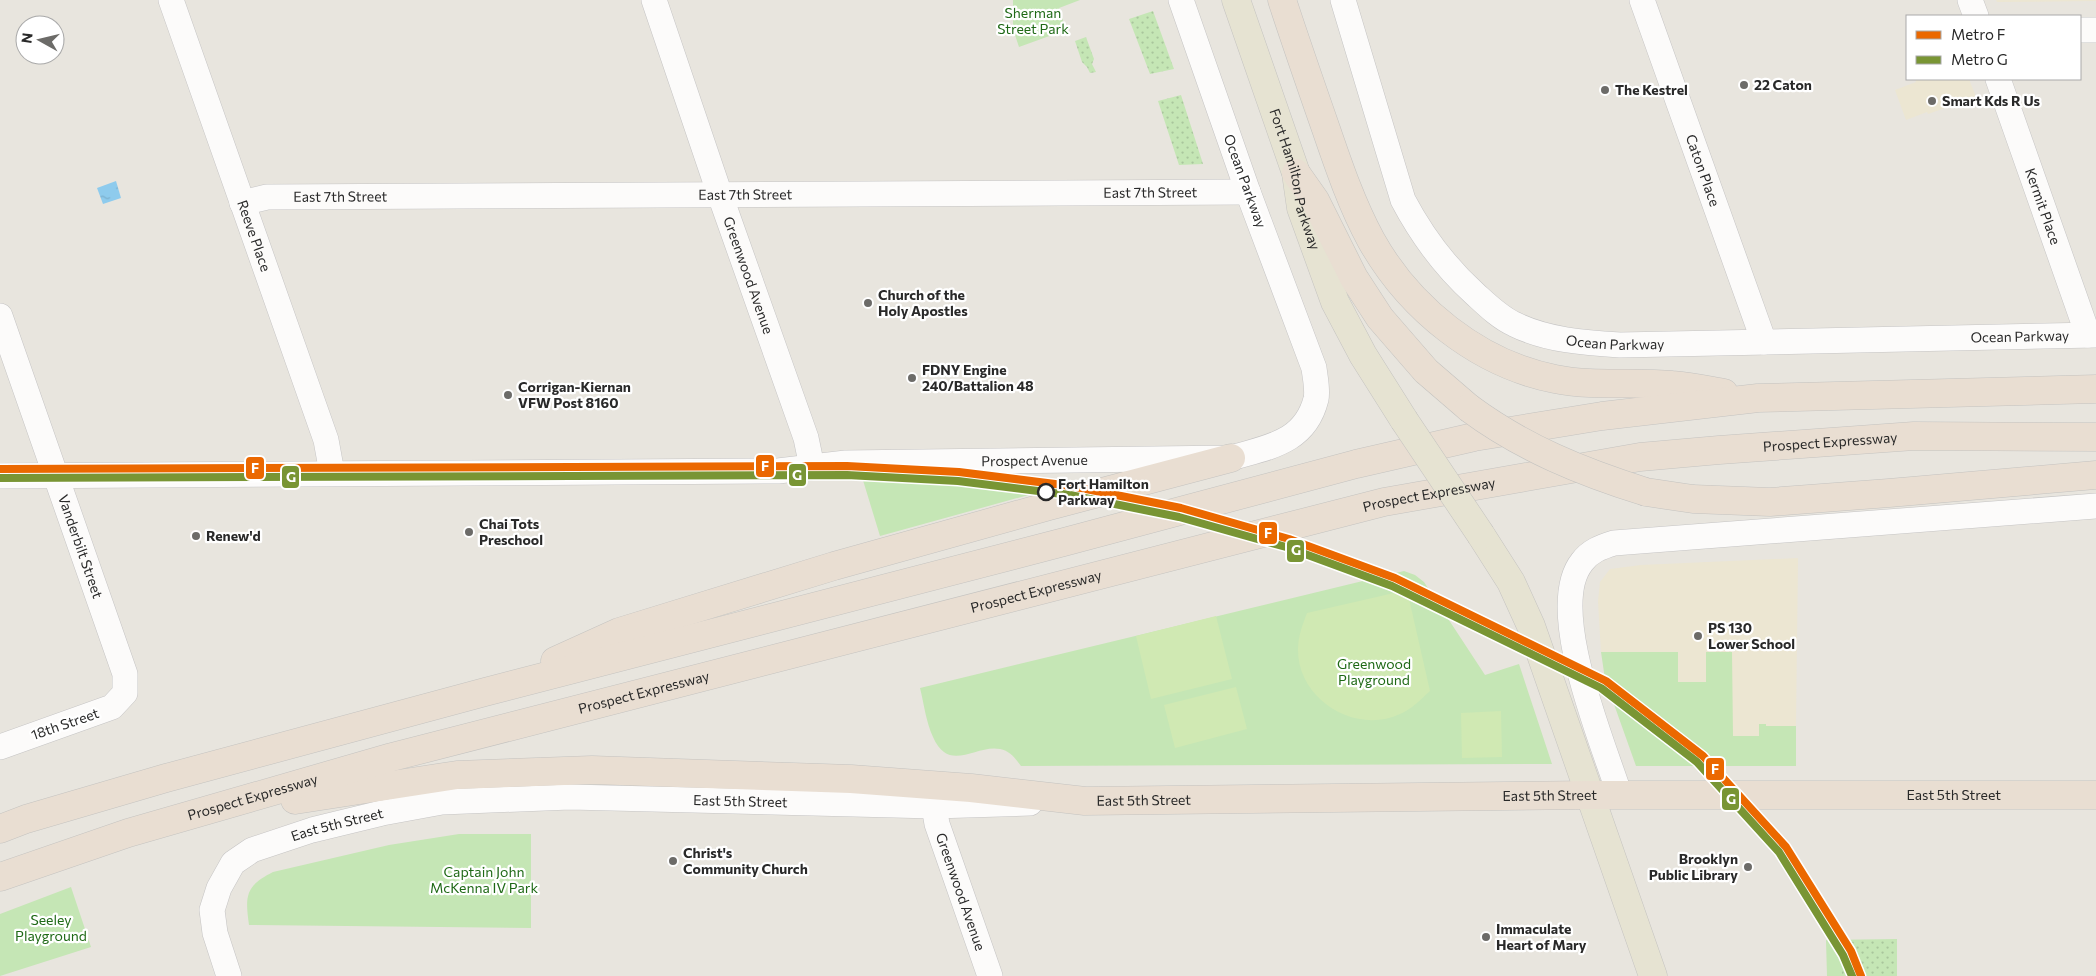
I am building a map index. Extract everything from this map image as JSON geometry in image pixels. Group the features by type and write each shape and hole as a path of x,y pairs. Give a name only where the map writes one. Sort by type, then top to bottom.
{"highway":[{"path":"1282,0 1354,207 1372,241 1397,279 1450,331 1478,350 1505,364 1556,380 1672,384 1758,398"},
{"path":"1296,173 1315,200 1354,278 1380,318 1426,371 1469,408 1521,442 1561,462 1646,492 1694,499 1770,502 2096,474"},
{"path":"0,829 26,819 166,778 485,692 1365,462 1474,437 1582,419 1758,398 2096,389"},
{"name":"Prospect Expressway","path":"0,877 128,833 402,754 1384,502 1640,457 1709,450 1914,436 2096,436"},
{"path":"485,692 619,632 834,566 1231,458"},
{"path":"178,818 457,775 592,770 851,779 971,788 1085,801"},
{"name":"East 5th Street","path":"1085,801 1606,793 2096,795"}],"main road":[{"name":"Fort Hamilton Parkway","path":"1236,0 1296,173 1300,208 1335,302 1363,355 1510,582 1606,793 1653,976"}],"street":[{"name":"Reeve Place","path":"170,0 326,440 332,473"},
{"name":"Greenwood Avenue","path":"654,0 806,438 812,467"},
{"name":"Ocean Parkway","path":"1181,0 1248,192 1314,368 1316,398 1307,422 1291,438 1231,458"},
{"name":"Ocean Parkway","path":"1344,0 1403,200 1433,250 1452,273 1492,310 1515,325 1542,335 1592,344 2092,335"},
{"name":"Caton Place","path":"1642,0 1764,342"},
{"path":"1970,0 1976,15"},
{"path":"2081,30 2096,30"},
{"name":"Kermit Place","path":"1998,80 2092,335"},
{"name":"East 7th Street","path":"242,203 267,197 1248,192"},
{"name":"Vanderbilt Street","path":"0,316 125,674 125,693"},
{"name":"Prospect Avenue","path":"0,476 54,474 778,471 846,463 1231,458"},
{"path":"1606,793 1607,754 1588,704 1576,660 1572,632 1571,598 1573,582 1581,563 1599,547 1614,543 2096,506"},
{"name":"18th Street","path":"0,747 112,708 125,693"},
{"name":"East 5th Street","path":"229,976 215,933 212,910 219,888 232,863 252,850 312,830 382,814 442,802 570,796 934,806 1085,801"},
{"name":"Greenwood Avenue","path":"934,806 937,824 990,976"}],"shaded area":[{"path":"1996,0 2096,0 2096,1 1997,2"},
{"name":"Smart Kds R Us","path":"1915,80 1969,80 1976,97 1906,120 1895,90 1916,82"},
{"name":"PS 130 Lower School","path":"1798,558 1796,726 1766,726 1759,724 1759,736 1733,736 1707,682 1678,682 1678,652 1601,652 1598,601 1600,582 1610,569 1641,565"}],"green space":[{"name":"Sherman Street Park","path":"1013,0 1080,0 1059,8 1066,30 1019,47 1013,29"},
{"path":"1153,11 1174,69 1150,74 1129,19"},
{"path":"1086,37 1094,59 1092,64 1096,72 1090,73 1082,62 1075,41"},
{"path":"1181,95 1203,164 1179,165 1158,101"},
{"path":"862,477 1050,489 880,536"},
{"name":"Greenwood Playground","path":"1404,571 1415,575 1424,582 1485,675 1519,664 1552,764 1021,766 1009,753 1000,749 982,750 955,756 947,754 939,748 933,737 920,688"},
{"path":"1407,590 1430,691 1408,710 1383,719 1365,720 1348,716 1332,709 1319,698 1308,684 1301,668 1298,650 1302,627 1307,613"},
{"path":"1216,616 1232,679 1151,699 1136,636"},
{"path":"1601,652 1678,652 1678,682 1706,682 1706,652 1732,652 1733,736 1759,736 1759,724 1766,724 1766,726 1796,726 1796,766 1636,766 1605,679"},
{"path":"1236,687 1247,729 1175,748 1164,705"},
{"path":"1501,711 1502,757 1462,758 1461,713"},
{"name":"Captain John McKenna IV Park","path":"459,834 531,834 531,928 249,925 247,899 249,893 257,882 273,872 389,845"},
{"name":"Seeley Playground","path":"71,887 91,947 0,976 0,914"},
{"path":"1897,939 1897,976 1827,976 1826,940"},
{"path":"1895,940 1896,976 1842,976 1841,942"}],"water":[{"path":"116,181 121,198 103,204 97,188"}],"metro line":[{"name":"F","path":"0,469 847,466 959,472 1071,486 1181,508 1289,539 1395,578 1606,681 1703,756 1786,847 1851,951 1861,976"},
{"name":"G","path":"0,478 847,475 958,481 1070,495 1179,517 1286,547 1392,586 1601,688 1697,762 1779,852 1843,955 1852,976"}],"place":[{"name":"22 Caton","path":"1744,85"},
{"name":"The Kestrel","path":"1605,90"},
{"name":"Smart Kds R Us","path":"1932,101"},
{"name":"Church of the Holy Apostles","path":"868,303"},
{"name":"FDNY Engine 240/Battalion 48","path":"912,378"},
{"name":"Corrigan-Kiernan VFW Post 8160","path":"508,395"},
{"name":"Fort Hamilton Parkway","path":"1046,492"},
{"name":"Chai Tots Preschool","path":"469,532"},
{"name":"Renew'd","path":"196,536"},
{"name":"PS 130 Lower School","path":"1698,636"},
{"name":"Christ's Community Church","path":"673,861"},
{"name":"Brooklyn Public Library","path":"1748,867"},
{"name":"Immaculate Heart of Mary","path":"1486,937"}]}
